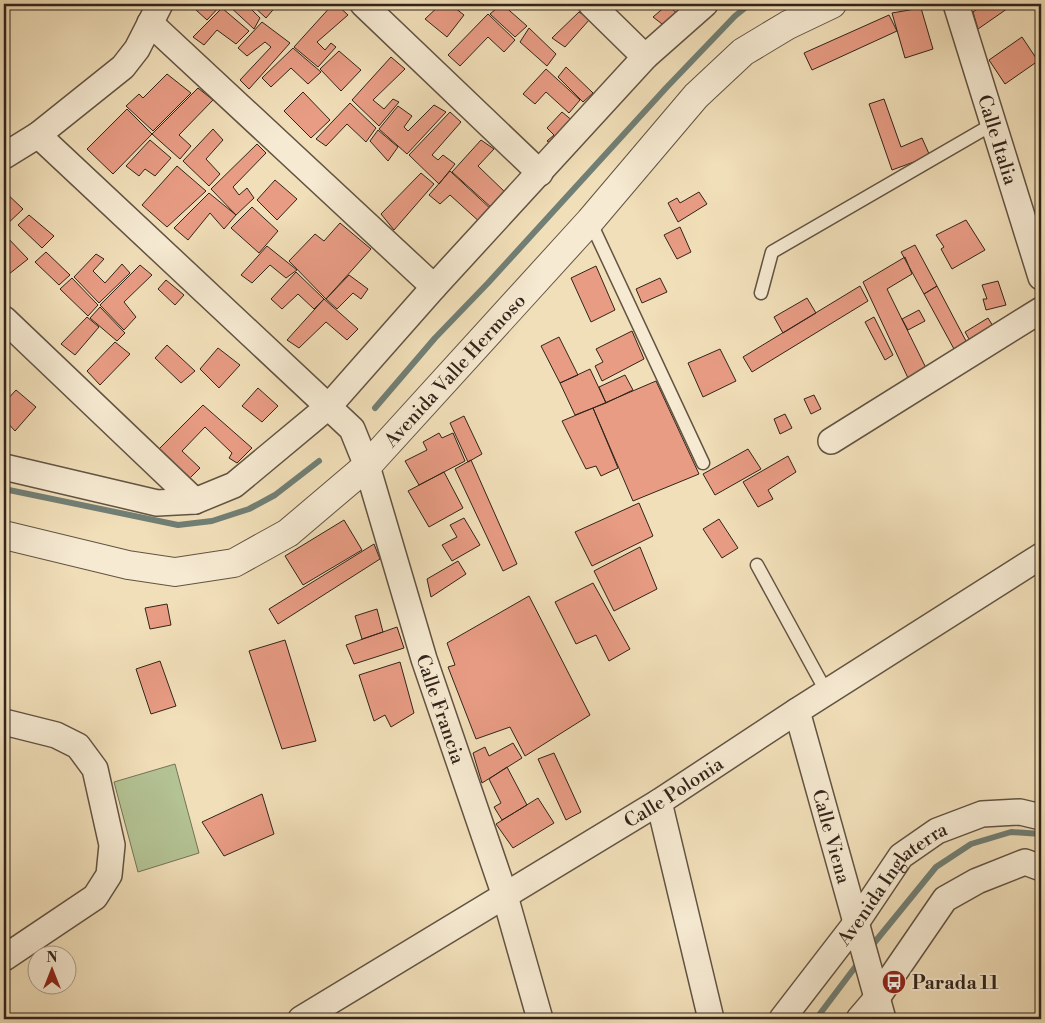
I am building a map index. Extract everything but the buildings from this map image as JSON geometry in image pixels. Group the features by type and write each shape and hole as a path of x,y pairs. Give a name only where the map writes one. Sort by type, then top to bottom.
{"street":[{"path":"363,4 540,173"},
{"path":"591,4 646,57"},
{"path":"4,467 157,503 195,501 234,485 329,406 434,288 646,57 705,4"},
{"name":"Avenida Valle Hermoso","path":"4,535 128,565 175,572 234,563 288,533 367,466 590,221 696,96 743,52 788,25 832,4"},
{"name":"Calle Italia","path":"956,4 993,124 1036,238 1041,277"},
{"path":"4,156 38,135 124,68 137,49 155,13 434,288"},
{"name":"Calle Francia","path":"38,135 352,429 367,466 424,659 505,896 540,1019"},
{"path":"832,441 1041,310"},
{"path":"4,319 195,501"},
{"name":"Calle Polonia","path":"301,1019 659,802 797,711 1041,556"},
{"name":"Calle Viena","path":"797,711 880,1009"},
{"path":"4,722 56,735 78,746 95,769 112,845 109,875 96,897 4,958"},
{"path":"659,802 711,1019"},
{"name":"Avenida Inglaterra","path":"782,1019 858,930 901,856 937,831 982,814 1020,812 1041,817"},
{"path":"860,1019 880,1009 945,899 977,881 1025,862 1041,868"}],"lane":[{"path":"761,293 772,252 993,124"},
{"path":"590,221 703,463"},
{"path":"757,565 827,693"}],"green space":[{"path":"175,764 199,853 138,872 114,782"}],"waterway":[{"path":"375,408 435,338 488,283 666,88 735,16 750,4"},
{"path":"4,489 178,525 212,521 249,509 275,495 319,461"},
{"path":"870,948 936,867 971,844 1011,832 1041,834"},
{"path":"816,1019 859,962"}],"place":[{"name":"Parada 11","path":"894,982"}]}
